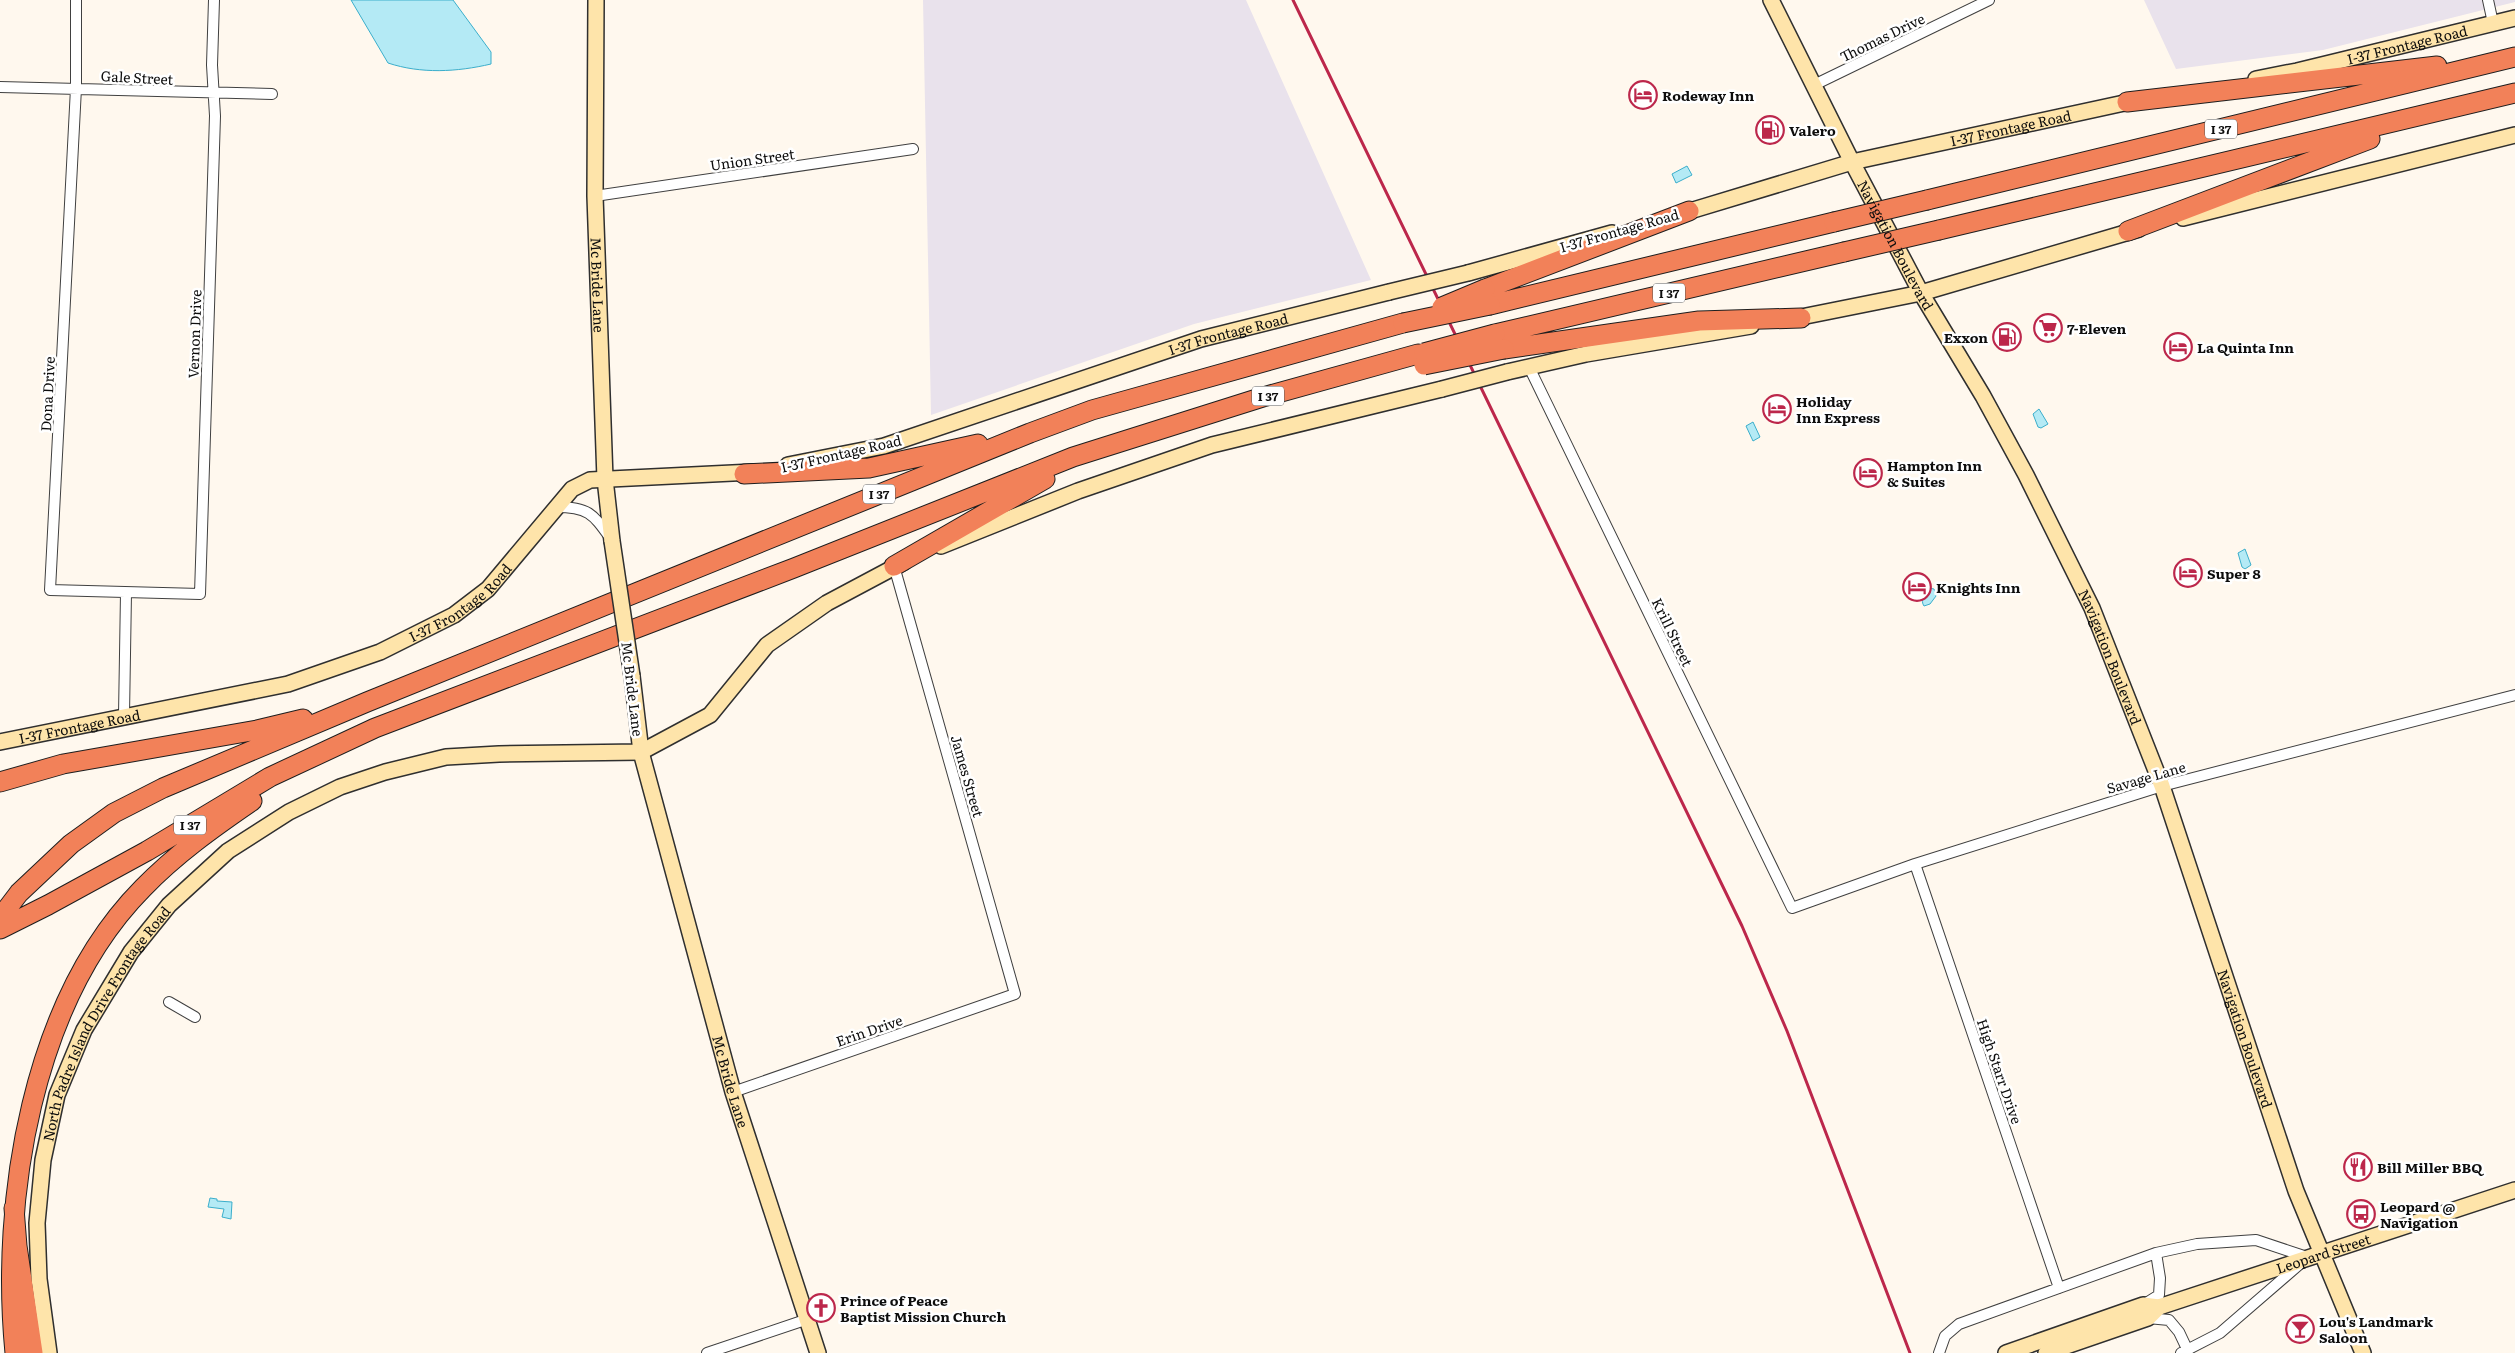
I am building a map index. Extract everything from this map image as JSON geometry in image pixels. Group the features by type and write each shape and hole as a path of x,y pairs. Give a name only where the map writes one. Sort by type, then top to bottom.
{"highway":[{"path":"2127,102 2515,57"},
{"name":"I 37","path":"0,782 63,764 258,730 367,702 1030,433 1092,410 1403,323 1487,297 1834,222 2515,57"},
{"name":"I 37","path":"0,928 48,905 147,851 270,777 375,728 794,568 1073,457 1333,377 1499,341 1844,252 2439,113 2515,93"},
{"path":"2128,231 2439,113"},
{"path":"1487,297 1689,211"},
{"path":"1499,341 1699,321 1801,318"},
{"path":"894,566 1042,480 1203,416"},
{"path":"744,474 869,468 1030,433"},
{"path":"0,918 19,893 71,844 114,813 163,788 367,702"},
{"path":"15,1353 9,1330 2,1263 3,1212 10,1167 24,1103 35,1068 68,992 101,939 143,888 199,837 255,799 352,747 375,728"},
{"path":"10,1167 17,1246 34,1353"}],"main road":[{"name":"Mc Bride Lane","path":"596,0 595,196 605,479 641,752 733,1092 805,1320 818,1353"},
{"name":"Navigation Boulevard","path":"1770,0 1921,293 1983,396 2068,558 2100,626 2162,786 2291,1178 2363,1353"},
{"name":"I-37 Frontage Road","path":"0,742 124,715 288,684 380,652 454,615 488,589 556,507 572,489 582,483 605,479 744,474 884,446 1197,340 1468,273 1689,211 1852,162 2127,102 2297,71 2515,18"},
{"path":"641,752 710,715 767,645 827,603 894,566 1078,491 1212,444 1586,354 1801,318 1921,293 2128,231 2515,136"},
{"name":"North Padre Island Drive Frontage Road","path":"49,1353 38,1269 40,1190 57,1095 84,1030 131,952 169,905 228,851 289,812 340,787 385,772 446,757 499,754 641,752"},
{"name":"Leopard Street","path":"2046,1353 2159,1307 2515,1190"},
{"name":"Leopard Street","path":"2006,1353 2145,1312"}],"street":[{"name":"Dona Drive","path":"76,0 76,88 50,590 126,592"},
{"name":"Vernon Drive","path":"126,592 200,594 214,94 212,65 214,0"},
{"name":"Thomas Drive","path":"1814,85 1989,0"},
{"path":"2488,0 2493,23"},
{"name":"Gale Street","path":"0,87 272,94"},
{"name":"Union Street","path":"595,196 913,149"},
{"name":"Krill Street","path":"1528,367 1792,908"},
{"path":"556,507 586,510 594,515 612,541"},
{"name":"James Street","path":"894,566 1014,994"},
{"path":"124,715 126,592"},
{"name":"Savage Lane","path":"1792,908 1915,864 2162,786 2515,695"},
{"name":"High Starr Drive","path":"1915,864 2059,1288"},
{"name":"Erin Drive","path":"733,1092 1014,994"},
{"path":"169,1002 195,1018"},
{"path":"1939,1353 1945,1336 1959,1324 2156,1253 2197,1244 2256,1240 2307,1258 2220,1333 2184,1352 2179,1332 2169,1320 2145,1312 2159,1294 2160,1278 2156,1253"},
{"path":"707,1353 805,1320"}],"shaded area":[{"path":"923,0 1246,0 1371,280 1194,324 931,415"},
{"path":"2144,0 2515,0 2515,2 2323,50 2176,69"}],"water":[{"path":"351,0 453,0 491,52 491,64 439,71 413,69 388,63"},
{"path":"1687,166 1692,175 1676,183 1672,174"},
{"path":"2039,409 2048,424 2041,428 2038,427 2033,414"},
{"path":"1753,422 1760,437 1753,441 1746,426"},
{"path":"2245,549 2251,565 2245,569 2242,567 2238,553"},
{"path":"1929,588 1934,589 1936,596 1930,604 1924,606 1923,596"},
{"path":"210,1198 217,1199 217,1201 232,1202 231,1219 222,1217 224,1209 208,1207"}],"railway":[{"path":"1293,0 1742,926 1787,1031 1910,1353"}],"place":[{"name":"Rodeway Inn","path":"1643,95"},
{"name":"Valero","path":"1770,130"},
{"name":"7-Eleven","path":"2048,328"},
{"name":"Exxon","path":"2007,337"},
{"name":"La Quinta Inn","path":"2178,347"},
{"name":"Holiday Inn Express","path":"1777,409"},
{"name":"Hampton Inn & Suites","path":"1868,473"},
{"name":"Super 8","path":"2188,573"},
{"name":"Knights Inn","path":"1917,587"},
{"name":"Bill Miller BBQ","path":"2358,1167"},
{"name":"Leopard @ Navigation","path":"2361,1214"},
{"name":"Prince of Peace Baptist Mission Church","path":"821,1308"},
{"name":"Lou's Landmark Saloon","path":"2300,1329"}]}
